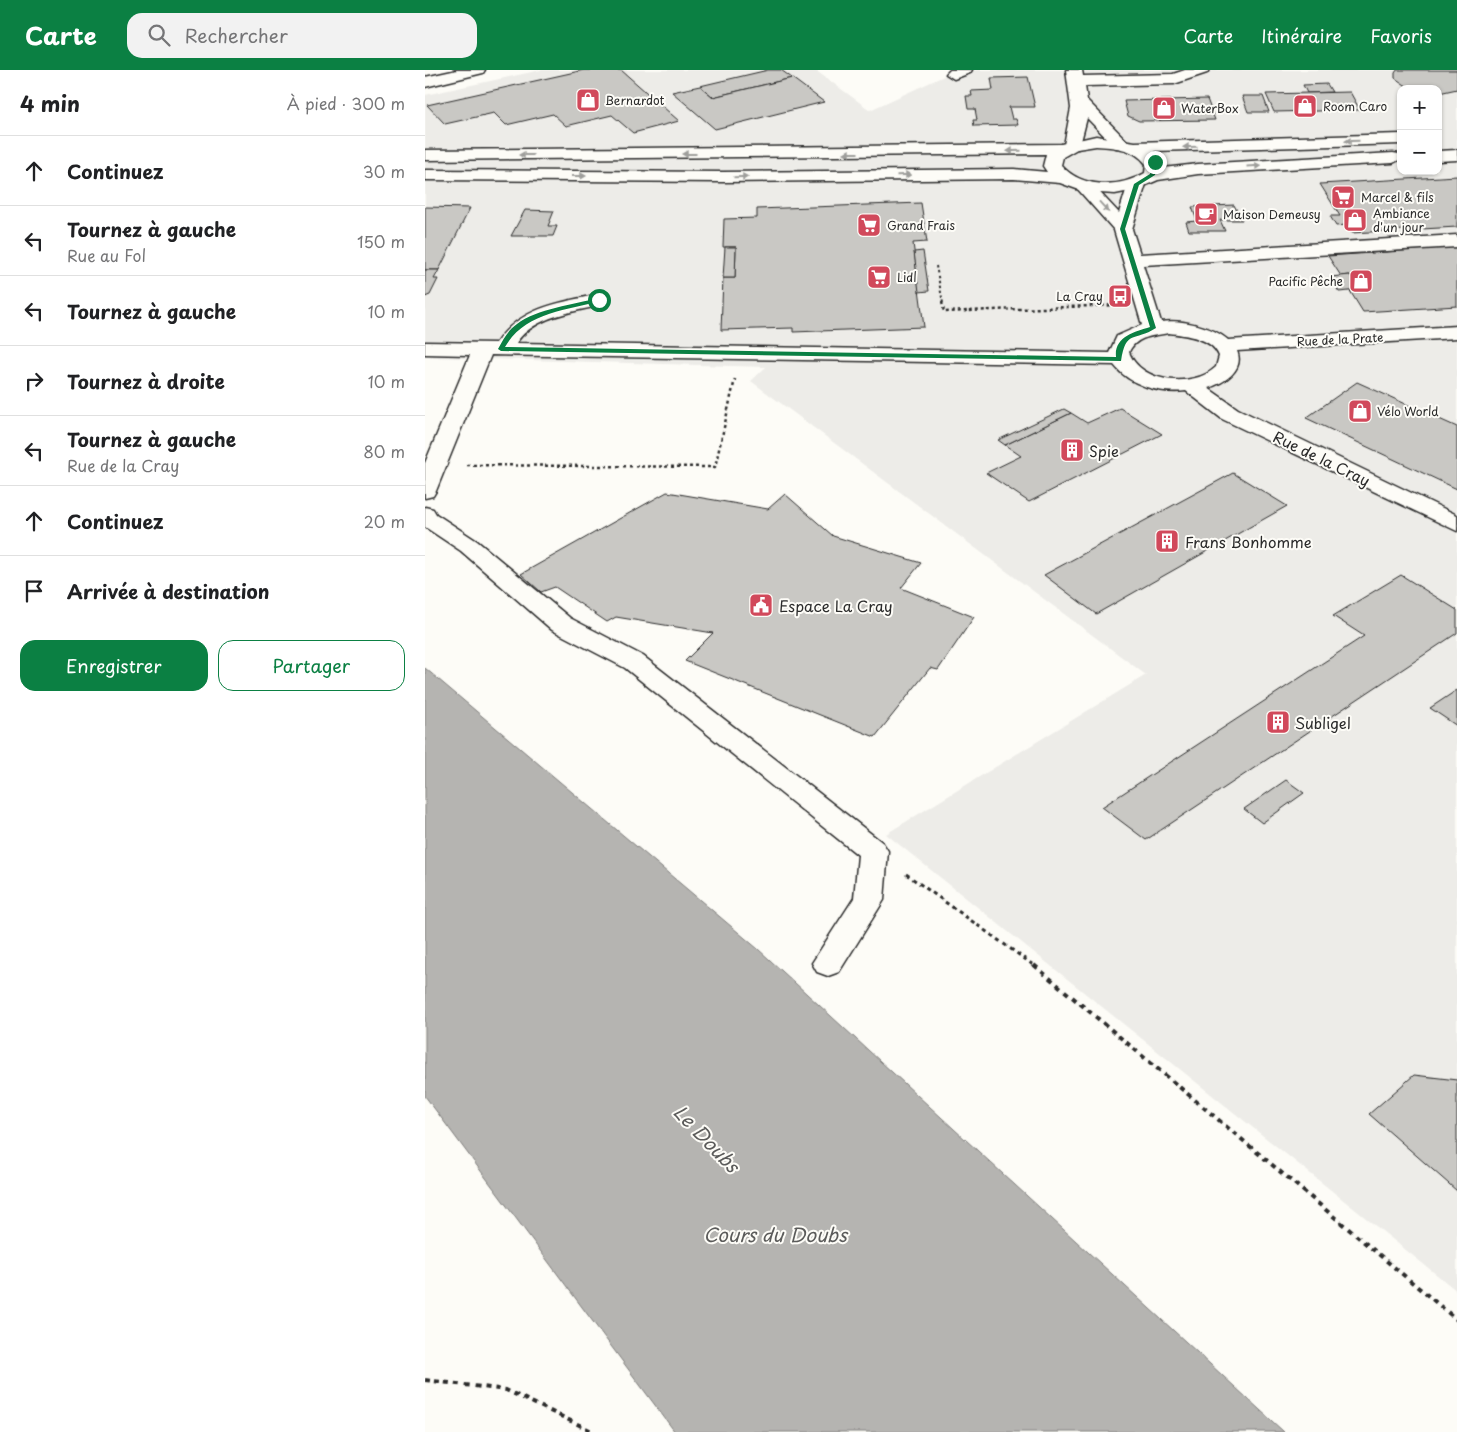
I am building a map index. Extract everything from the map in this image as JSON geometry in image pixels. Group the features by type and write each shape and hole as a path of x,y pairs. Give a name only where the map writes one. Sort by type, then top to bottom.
{"street":[{"path":"425,82 477,70"},
{"path":"1062,178 1052,166 1055,154 1067,147 1079,125 1081,103 1075,75 1173,79 1201,70"},
{"path":"1081,103 1128,145 1144,151 1155,162 1153,175"},
{"path":"425,155 1067,147 1096,141 1128,145 1397,139"},
{"path":"1442,156 1457,155"},
{"path":"425,175 732,177 1014,174 1062,178 1084,186 1111,188 1137,184 1153,175 1198,169 1397,158"},
{"path":"1123,229 1137,184"},
{"path":"1084,186 1123,229 1153,328"},
{"path":"1131,260 1457,241"},
{"path":"425,492 492,349 519,325 539,315 599,300"},
{"path":"1169,327 1200,332 1223,346 1228,356 1227,366 1220,375 1208,382 1191,385 1154,383 1138,377 1125,369 1119,359 1118,351 1121,343 1129,336 1153,328 1169,327"},
{"name":"Rue de la Prate","path":"1223,346 1457,332"},
{"path":"425,348 1119,359"},
{"name":"Rue de la Cray","path":"1191,385 1230,414 1457,524"},
{"path":"425,514 427,518 469,546 561,624 634,662 873,851 869,900 828,963"}],"path":[{"path":"936,266 944,312 1115,305"},
{"path":"436,465 715,467 741,354"},
{"path":"873,851 1039,969 1457,1320"},
{"path":"425,1380 505,1390 595,1432"}],"shaded area":[{"path":"541,70 815,70 870,110 957,70 1457,70 1457,1291 886,834 1146,675 751,381 766,367 425,357 425,95"}],"water":[{"name":"Cours du Doubs","path":"425,668 758,949 1284,1432 675,1432 425,1096"}],"building":[{"path":"584,70 621,70 679,121 633,133 612,115 566,126 553,114 506,125 494,113 445,124 427,105"},
{"path":"768,70 781,70 792,78 713,97 700,86"},
{"path":"1397,70 1457,70 1457,89 1442,92 1442,85 1405,85 1395,78"},
{"path":"1028,77 1035,107 1009,107 1012,119 1016,119 1018,125 974,126 973,120 977,120 975,109 968,109 966,96 972,96 971,91 993,90 991,78"},
{"path":"792,78 824,102 715,129 672,92 700,86 713,97"},
{"path":"1327,84 1332,92 1307,93 1303,85"},
{"path":"1350,92 1360,110 1274,112 1266,94"},
{"path":"1242,96 1263,96 1269,112 1248,112"},
{"path":"1207,99 1215,120 1139,121 1128,116 1124,101"},
{"path":"1457,176 1457,227 1352,233 1346,225 1336,226 1330,216 1340,216 1320,184"},
{"path":"921,203 927,242 913,243 924,327 793,332 793,328 721,330 723,278 735,278 736,247 723,247 724,219 757,218 757,209"},
{"path":"1234,205 1242,220 1220,220 1225,231 1189,231 1186,222 1197,221 1192,207"},
{"path":"425,207 470,208 439,270 425,270"},
{"path":"525,210 554,211 548,226 557,226 553,236 511,236"},
{"path":"725,247 736,247 735,278 723,278"},
{"path":"1457,247 1457,306 1363,312 1350,291 1359,290 1350,275 1341,276 1328,256"},
{"path":"923,251 929,291 919,292 914,252"},
{"path":"425,270 439,270 434,279 438,279 430,295 425,297"},
{"path":"1350,275 1359,290 1339,292 1330,277"},
{"path":"1357,382 1457,427 1457,489 1306,418"},
{"name":"Spie","path":"1120,408 1162,434 1029,502 986,473 1021,456 1005,445 1071,413 1087,423"},
{"path":"1064,409 1071,413 1005,445 998,440"},
{"name":"Frans Bonhomme","path":"1233,473 1287,506 1096,614 1044,575"},
{"name":"Espace La Cray","path":"667,492 768,509 785,494 833,536 921,563 901,588 974,617 938,670 930,668 875,737 685,661 713,633 616,617 607,622 555,587 541,592 521,574"},
{"name":"Subligel","path":"1401,575 1457,610 1457,633 1146,840 1102,807 1364,636 1333,616"},
{"path":"1457,690 1457,726 1430,708"},
{"path":"1286,780 1304,793 1262,823 1244,809"},
{"path":"1414,1075 1457,1080 1457,1191 1369,1114"}],"place":[{"name":"Bernardot","path":"588,100"},
{"name":"Room Caro","path":"1305,106"},
{"name":"WaterBox","path":"1164,108"},
{"name":"Marcel & fils","path":"1343,197"},
{"name":"Maison Demeusy","path":"1206,214"},
{"name":"Ambiance d'un jour","path":"1355,220"},
{"name":"Grand Frais","path":"869,225"},
{"name":"Lidl","path":"879,277"},
{"name":"Pacific Pêche","path":"1361,281"},
{"name":"La Cray","path":"1120,296"},
{"name":"Vélo World","path":"1360,411"},
{"name":"Spie","path":"1072,450"},
{"name":"Frans Bonhomme","path":"1167,541"},
{"name":"Espace La Cray","path":"761,605"},
{"name":"Subligel","path":"1278,722"}],"route":[{"path":"599,300 539,315 519,325 508,336 501,349 1119,359 1118,351 1121,343 1139,331 1153,328 1123,229 1137,184 1153,175 1156,169 1155,162"}],"water label":[{"name":"Le Doubs","path":"707,1138"}]}
